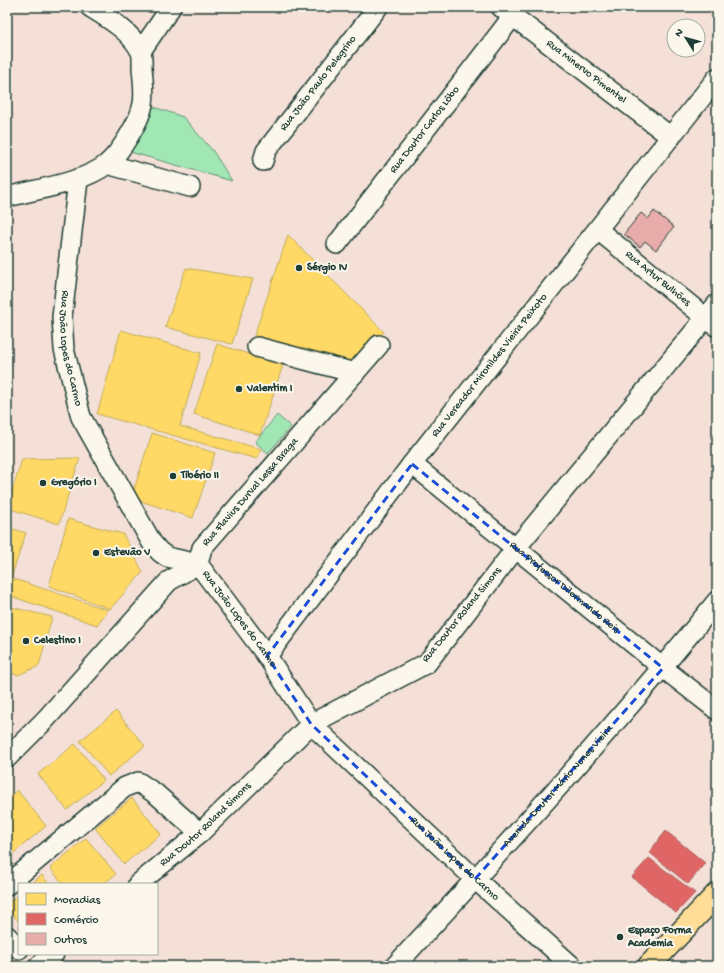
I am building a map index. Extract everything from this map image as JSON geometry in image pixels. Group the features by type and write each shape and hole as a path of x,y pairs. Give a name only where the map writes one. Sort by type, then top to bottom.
{"main road":[{"path":"649,966 717,894"}],"street":[{"path":"7,196 78,180 107,164 124,145 142,105 143,80 141,51 129,35 112,21 90,7"},
{"path":"141,51 172,7"},
{"name":"Rua João Paulo Pelegrino","path":"263,162 266,151 378,7"},
{"name":"Rua Minervo Pimentel","path":"507,12 671,137"},
{"name":"Rua Doutor Carlos Lôbo","path":"337,244 507,12"},
{"name":"Rua Vereador Mironildes Vieira Peixoto","path":"267,656 412,464 717,78"},
{"path":"107,164 190,187"},
{"name":"Rua João Lopes do Carmo","path":"78,180 62,317 64,349 81,417 152,543 167,557 198,564 267,656 311,724 475,879 572,966"},
{"name":"Rua Artur Bulhões","path":"598,230 713,316"},
{"name":"Rua Doutor Roland Simons","path":"139,883 200,833 311,724 427,663 516,548 713,316"},
{"name":"Rua Flavius Durval Lessa Braga","path":"198,564 202,548 355,374 379,344"},
{"path":"257,347 355,374"},
{"name":"Rua Professor Dilermando Reis","path":"412,464 663,668 717,710"},
{"path":"7,758 45,720 169,581 198,564"},
{"name":"Avenida Doutor Mário Nunes Vieira","path":"395,966 475,879 663,668 717,601"},
{"path":"7,885 125,787 138,782 156,794 200,833"},
{"path":"7,936 18,948"},
{"path":"24,955 34,966"},
{"path":"39,966 53,955"}],"highlighted area":[{"path":"412,464 663,668 475,879 311,724 267,656"}],"green space":[{"path":"148,105 183,117 213,151 232,181 130,152"},
{"path":"277,415 291,427 268,453 255,442"}],"building: Moradias":[{"name":"Sérgio IV","path":"288,235 384,332 347,368 253,339"},
{"path":"186,268 253,279 232,344 165,327"},
{"path":"121,330 201,353 180,426 261,449 257,459 97,414"},
{"name":"Valentim I","path":"217,344 283,365 260,435 194,414"},
{"name":"Tibério II","path":"152,433 215,453 193,518 131,498"},
{"name":"Gregório I","path":"80,458 59,524 7,508 22,459"},
{"name":"Estevão V","path":"68,519 123,534 143,572 110,609 49,586"},
{"path":"7,527 26,533 11,578 108,610 97,625 7,595"},
{"name":"Celestino I","path":"11,607 52,617 39,666 18,675 7,672 7,608"},
{"path":"116,711 145,746 109,776 80,741"},
{"path":"75,744 104,780 67,810 38,774"},
{"path":"17,790 46,826 10,856 7,853 7,799"},
{"path":"132,798 161,834 124,864 95,828"},
{"path":"86,838 116,874 104,883 62,883 50,868"},
{"path":"42,875 48,883 32,883"},
{"path":"18,895 18,921 7,908 7,904"}],"building: Comércio":[{"path":"666,831 705,863 688,884 649,852"},
{"path":"649,858 695,893 676,913 632,877"}],"building: Outros":[{"path":"654,211 674,227 656,250 645,241 640,247 624,234 641,213 648,219"}],"place":[{"name":"Sérgio IV","path":"299,268"},
{"name":"Valentim I","path":"239,389"},
{"name":"Tibério II","path":"173,476"},
{"name":"Gregório I","path":"43,483"},
{"name":"Estevão V","path":"96,553"},
{"name":"Celestino I","path":"26,641"},
{"name":"Espaço Forma Academia","path":"620,937"}]}
